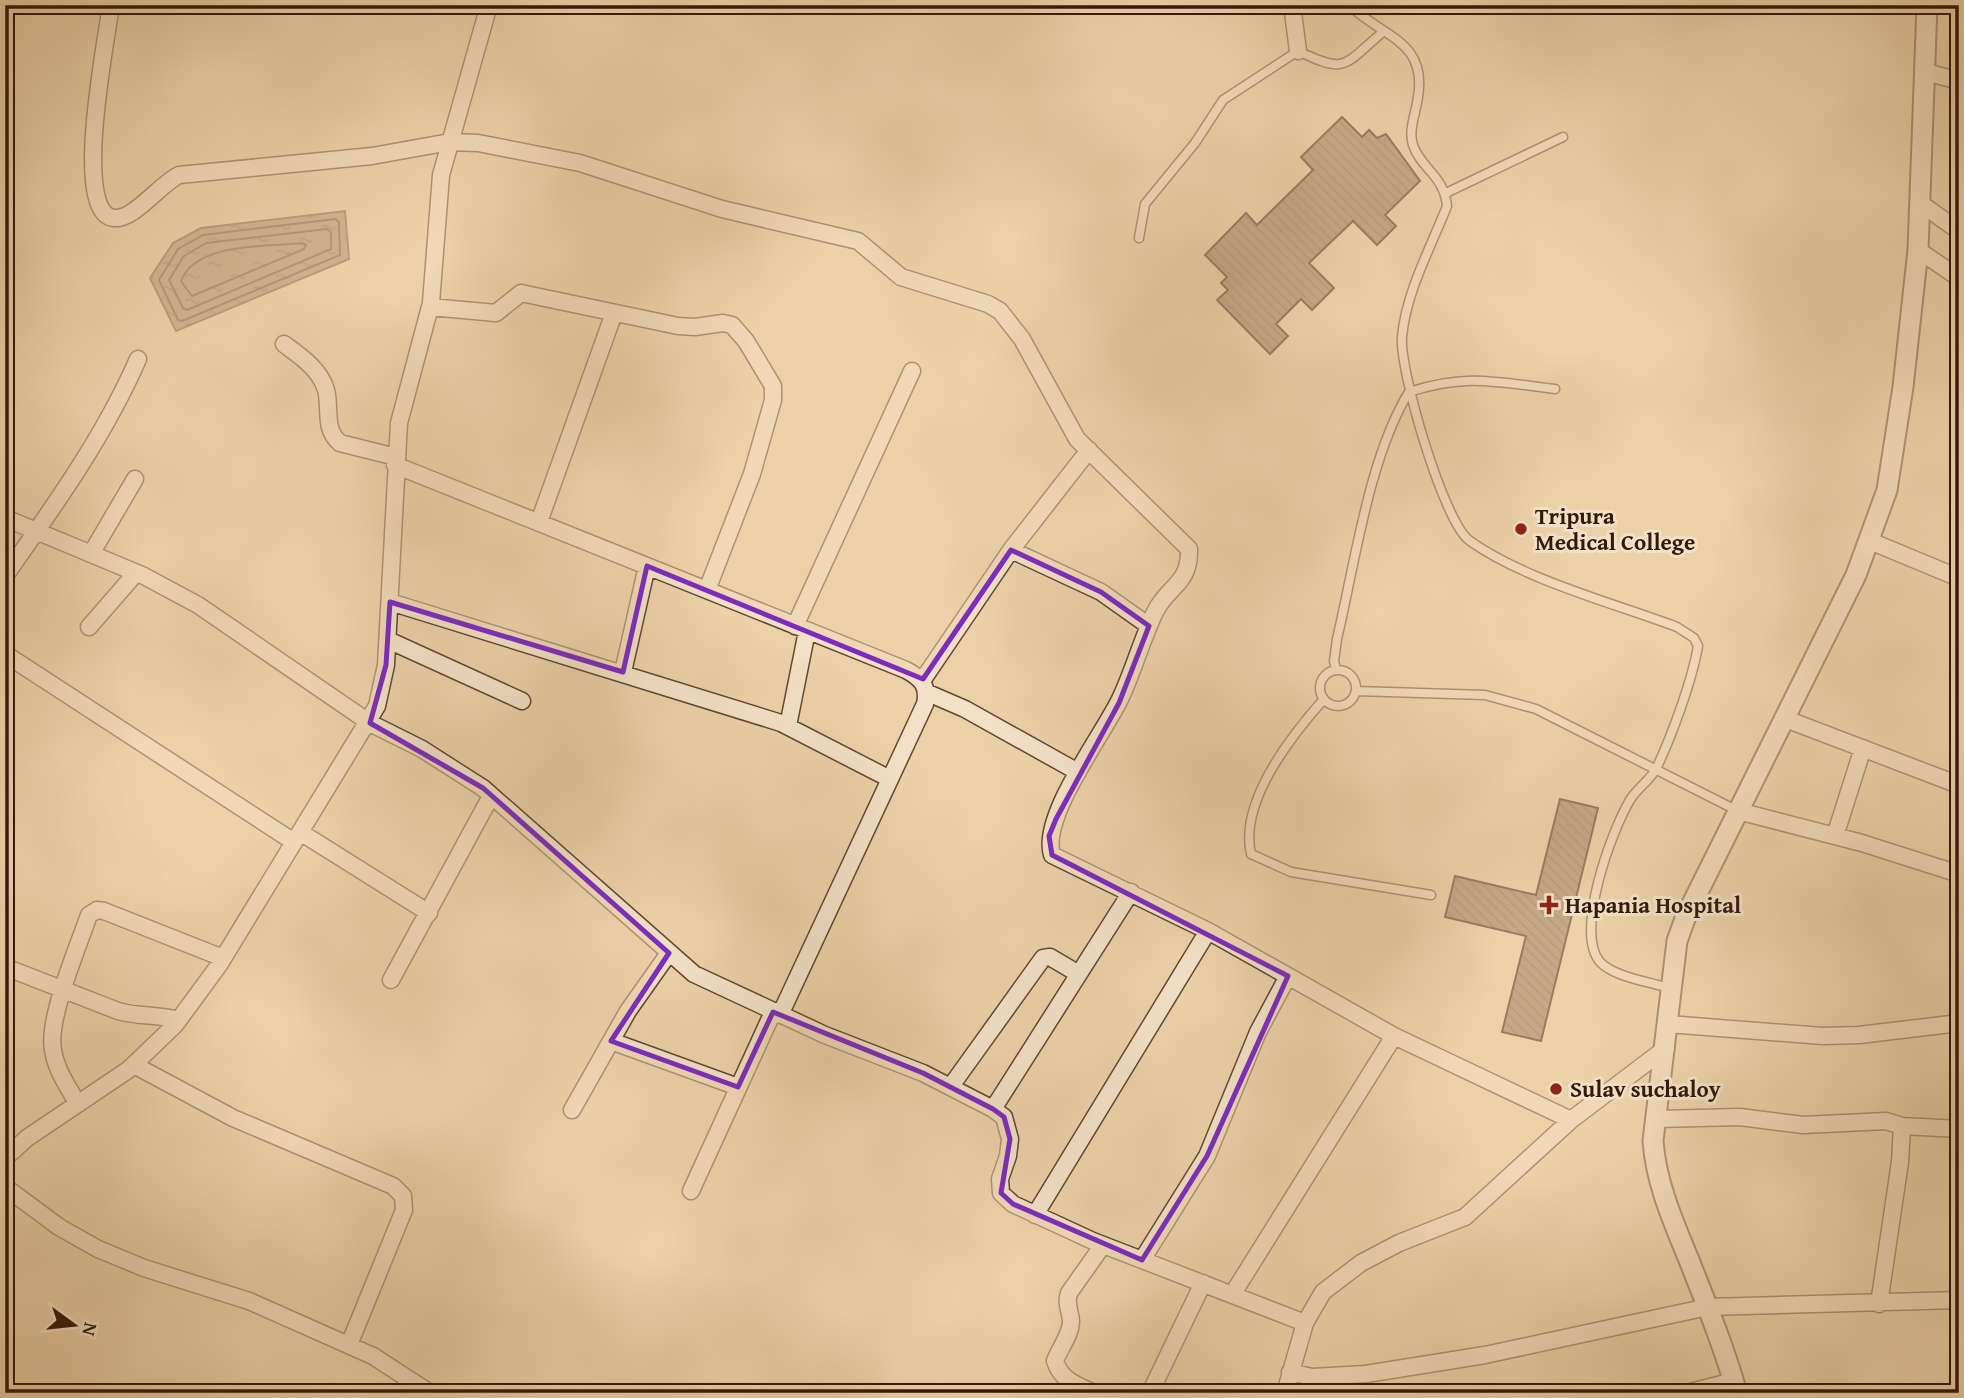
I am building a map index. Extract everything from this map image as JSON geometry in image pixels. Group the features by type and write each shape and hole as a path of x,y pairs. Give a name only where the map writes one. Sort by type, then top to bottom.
{"street":[{"path":"111,5 95,121 93,178 95,199 102,214 113,219 126,217 169,180 179,175 372,156 450,142 478,142 580,163 722,209 858,241 901,277 988,304 1000,311 1022,339 1077,439 1189,549 1190,564 1185,577 1156,609 1119,703 1078,772 1049,836 1052,855 1208,931 1394,1036 1571,1120"},
{"path":"5,1158 27,1138 134,1065 178,1020 223,958 370,723 381,693 388,640 399,423 430,307 441,175 489,5"},
{"path":"1292,5 1298,51"},
{"path":"1686,1393 1735,1387 1708,1307 1662,1192 1655,1161 1653,1140 1667,1048 1677,941 1686,916 1856,575 1887,490 1918,250 1927,5"},
{"path":"1926,72 1959,81"},
{"path":"1920,203 1959,231"},
{"path":"1918,250 1959,278"},
{"path":"430,307 496,313 521,293 678,326 695,327 723,323 732,325 746,341 773,386 773,400 752,474 707,590"},
{"path":"539,522 614,313"},
{"path":"284,344 307,361 320,378 326,390 328,421 334,438 340,443 395,461 906,670 925,687 1078,772"},
{"path":"5,576 108,420 138,359"},
{"path":"788,726 801,629 912,372"},
{"path":"691,1191 738,1087 777,1013 890,779 925,687 1011,550 1089,450"},
{"path":"91,554 135,478"},
{"path":"5,518 136,573 198,606 284,661 370,723 422,749 491,796 694,974 777,1013 951,1086 993,1109 1004,1117 1010,1139 1008,1156 1000,1179 1001,1193 1013,1204 1103,1245 1305,1323"},
{"path":"1870,541 1959,578"},
{"path":"1011,550 1101,592 1149,626"},
{"path":"623,672 647,566"},
{"path":"89,627 136,573"},
{"path":"390,602 623,672 788,726 890,779"},
{"path":"388,640 522,701"},
{"path":"5,654 297,837 429,913"},
{"path":"1783,718 1959,785"},
{"path":"1835,836 1863,748"},
{"path":"391,980 491,796"},
{"path":"1738,811 1835,836 1959,874"},
{"path":"993,1109 1130,892"},
{"path":"78,1104 55,1064 52,1047 64,990 89,915 97,910 148,926 223,958"},
{"path":"1035,1215 1208,931"},
{"path":"572,1110 611,1041 669,953"},
{"path":"951,1086 1043,958 1050,957 1077,973"},
{"path":"5,967 135,1016 161,1015 178,1020"},
{"path":"1142,1260 1207,1156 1258,1032 1288,976"},
{"path":"1668,1024 1823,1036 1860,1035 1959,1023"},
{"path":"1232,1295 1394,1036"},
{"path":"611,1041 738,1087"},
{"path":"1285,1393 1305,1323 1323,1292 1351,1270 1399,1243 1465,1217 1571,1120 1667,1048"},
{"path":"134,1065 233,1118 393,1186 403,1196 404,1210 396,1233 349,1345"},
{"path":"1658,1119 1740,1117 1803,1125 1886,1121 1902,1126 1959,1129"},
{"path":"1879,1304 1902,1126"},
{"path":"5,1187 59,1227 120,1259 238,1297 373,1356 430,1393"},
{"path":"1094,1393 1071,1383 1058,1372 1055,1361 1068,1338 1071,1320 1066,1303 1069,1293 1103,1245"},
{"path":"1150,1393 1203,1283"},
{"path":"1290,1372 1312,1377 1366,1374 1537,1345 1708,1307 1959,1300"}],"lane":[{"path":"1349,5 1418,61 1421,77 1410,135 1414,149 1435,174 1446,193 1447,206 1407,309 1403,359 1409,392 1444,503 1454,525 1468,540 1536,574 1677,627 1694,638 1698,646 1656,770 1632,796 1618,821 1591,913 1591,945 1599,960 1608,968 1672,989"},
{"path":"1139,239 1145,204 1195,143 1223,100 1298,51 1330,66 1342,65 1383,32"},
{"path":"1446,193 1563,137"},
{"path":"1336,669 1334,662 1337,639 1382,448 1394,415 1409,392 1444,380 1468,378 1555,389"},
{"path":"1336,669 1352,675 1356,691 1345,705 1333,706 1324,699 1320,683 1326,673 1336,669"},
{"path":"1356,691 1485,695 1536,709 1738,811"},
{"path":"1324,699 1277,758 1264,785 1248,841 1251,854 1291,872 1431,895"}],"highlighted area":[{"path":"1011,550 1101,592 1149,626 1119,703 1056,819 1049,836 1052,855 1288,976 1207,1156 1142,1260 1013,1204 1001,1193 1010,1139 1004,1117 993,1109 923,1073 773,1012 738,1087 611,1041 669,953 483,788 370,723 386,665 390,602 623,672 647,566 923,679"}],"water":[{"path":"345,211 349,259 176,331 150,278 173,243 201,228"}],"building":[{"path":"1342,117 1362,137 1369,130 1377,138 1386,134 1420,181 1385,215 1396,226 1377,245 1353,221 1309,263 1334,288 1312,310 1301,299 1276,324 1288,336 1270,354 1217,300 1228,290 1221,283 1227,277 1205,255 1246,213 1257,225 1313,170 1301,157"},
{"name":"Hapania Hospital","path":"1560,799 1598,808 1541,1041 1502,1032 1526,936 1445,917 1455,876 1536,895"}],"place":[{"name":"Tripura Medical College","path":"1521,529"},
{"name":"Hapania Hospital","path":"1549,905"},
{"name":"Sulav suchaloy","path":"1556,1089"}]}
